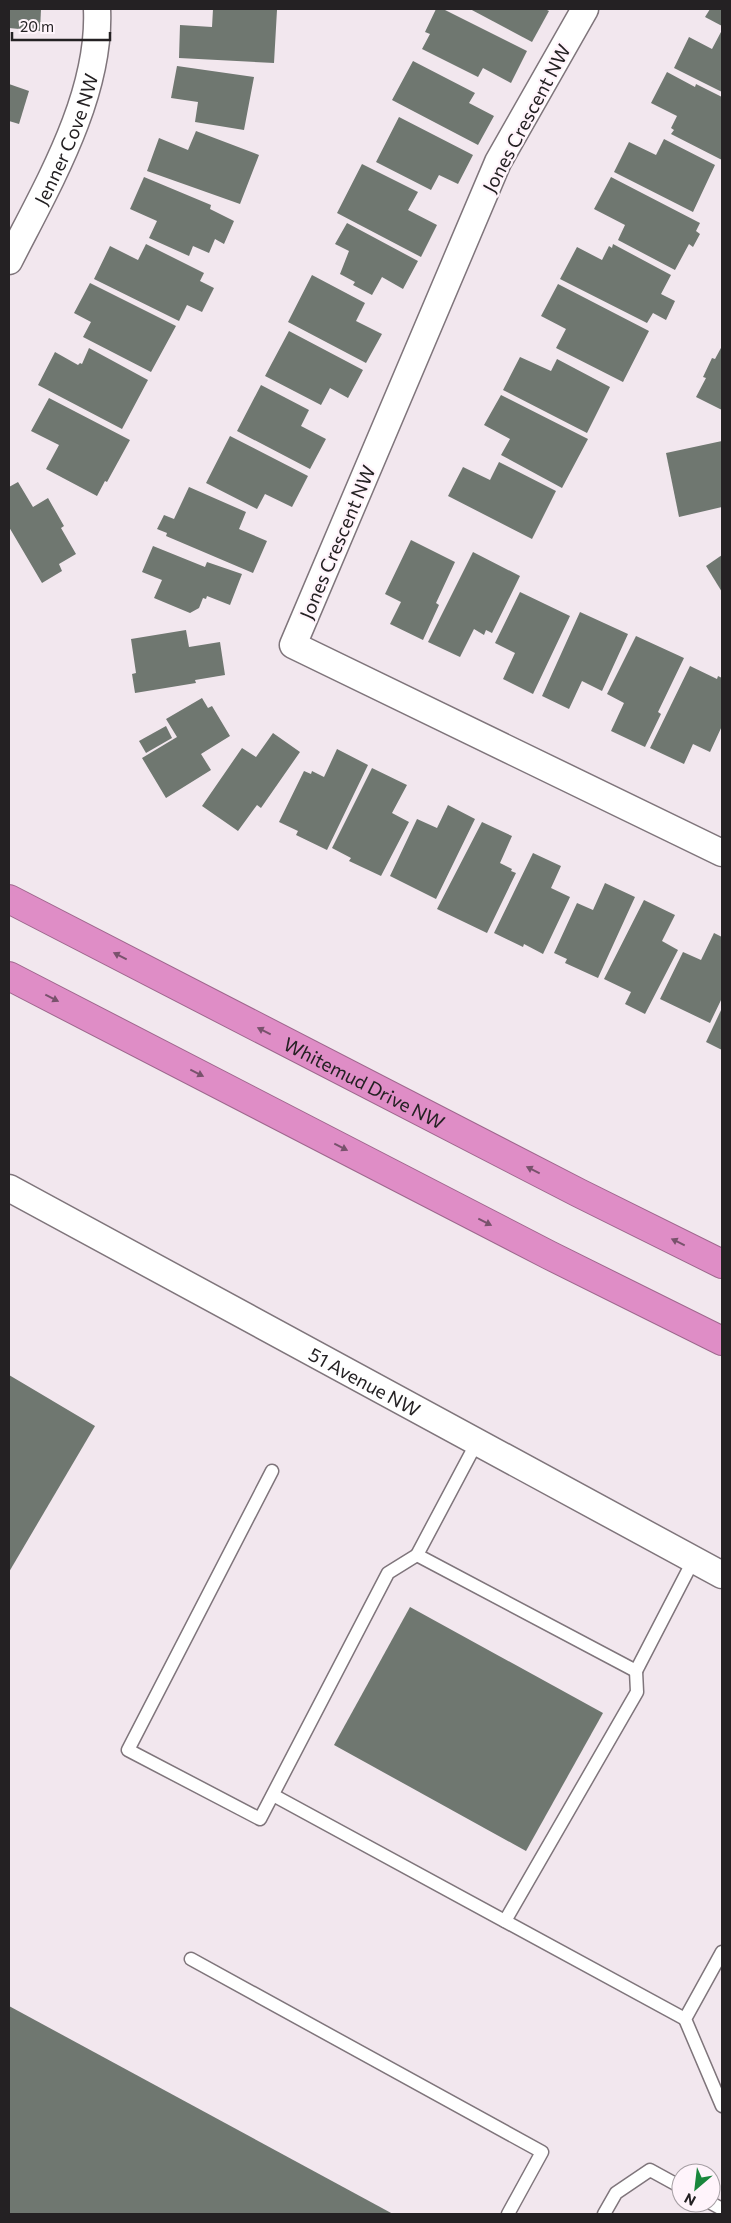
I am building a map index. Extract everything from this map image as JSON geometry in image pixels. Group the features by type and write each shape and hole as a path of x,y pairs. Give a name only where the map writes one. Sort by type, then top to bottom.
{"highway":[{"name":"Whitemud Drive NW","path":"9,899 579,1193 722,1264"},
{"path":"9,976 540,1250 722,1341"}],"street":[{"name":"Jenner Cove NW","path":"9,262 52,174 77,117 94,55 98,28 97,9"},
{"name":"Jones Crescent NW","path":"585,9 498,162 293,645 722,854"},
{"name":"51 Avenue NW","path":"9,1188 722,1575"}],"lane":[{"path":"272,1471 128,1750 260,1819 388,1574 417,1555 477,1442"},
{"path":"417,1555 636,1671"},
{"path":"505,1921 637,1692 636,1671 694,1560"},
{"path":"273,1795 685,2019 722,2106"},
{"path":"685,2019 722,1952"},
{"path":"192,1959 542,2152 508,2214"},
{"path":"604,2214 616,2193 650,2170 671,2182"}],"building":[{"path":"9,9 41,9 40,31 9,28"},
{"path":"213,9 277,10 274,63 179,58 180,25 212,27"},
{"path":"436,9 443,9 527,51 511,83 483,68 478,77 422,49 430,34 425,32"},
{"path":"470,9 545,9 549,11 532,42"},
{"path":"710,9 722,9 722,26 705,17"},
{"path":"722,30 722,92 674,68 689,37 712,49"},
{"path":"413,61 475,93 469,103 494,116 478,145 392,100"},
{"path":"177,66 254,77 244,130 195,122 198,102 171,98"},
{"path":"667,72 695,87 696,84 722,97 722,160 671,134 674,130 671,128 677,116 651,103"},
{"path":"9,84 29,91 19,124 9,121"},
{"path":"399,117 473,155 458,184 439,175 431,190 376,162"},
{"path":"196,131 259,155 240,204 147,171 159,138 188,150"},
{"path":"664,139 715,165 693,212 614,172 629,142 656,155"},
{"path":"362,164 418,192 408,210 437,225 421,257 337,213"},
{"path":"144,177 211,205 210,209 234,221 224,244 215,239 209,253 193,246 189,256 149,238 157,221 130,209"},
{"path":"611,177 700,223 696,231 700,234 693,247 689,244 675,270 618,240 625,225 594,209"},
{"path":"347,223 418,261 403,289 382,277 372,295 353,285 355,282 340,274 349,251 335,244"},
{"path":"146,244 204,273 200,281 214,288 202,312 187,305 179,321 94,279 110,246 138,260"},
{"path":"613,244 671,275 661,294 675,301 666,320 653,313 647,323 560,279 577,247 602,260 609,246 612,248"},
{"path":"312,275 365,303 356,321 382,334 366,363 288,322"},
{"path":"90,283 176,326 151,372 83,337 91,322 74,313"},
{"path":"558,284 649,331 623,382 556,348 566,329 541,316"},
{"path":"289,331 363,370 348,398 330,388 321,405 265,376"},
{"path":"722,346 722,410 696,397 706,378 703,377 712,358 715,359"},
{"path":"89,348 148,380 122,429 38,385 55,352 78,365 82,364"},
{"path":"520,357 551,371 557,359 610,387 587,433 503,390"},
{"path":"261,385 309,410 301,426 326,439 310,469 237,431"},
{"path":"501,395 588,439 562,488 501,455 510,439 484,425"},
{"path":"49,398 130,440 107,482 105,481 97,496 46,469 59,445 31,431"},
{"path":"230,436 308,476 292,507 265,494 257,509 206,483"},
{"path":"722,441 722,507 679,517 666,453"},
{"path":"499,462 556,491 532,539 448,496 463,467 490,480"},
{"path":"18,482 33,507 48,498 64,526 61,528 76,554 59,564 62,571 42,583 9,527 9,487"},
{"path":"189,487 246,512 239,529 267,541 253,573 166,536 167,533 157,529 164,515 174,519"},
{"path":"411,540 455,562 436,603 439,605 423,640 390,624 401,602 385,594"},
{"path":"153,546 205,567 207,562 242,574 230,605 207,596 206,599 203,598 199,608 190,613 154,598 162,580 142,572"},
{"path":"473,552 520,576 492,633 486,630 484,635 474,629 460,657 428,642"},
{"path":"722,555 722,592 706,566"},
{"path":"520,592 570,616 533,694 503,679 515,653 495,643"},
{"path":"580,612 628,634 602,691 582,681 569,709 542,696"},
{"path":"186,630 189,647 220,642 225,675 195,680 196,683 135,693 132,674 136,673 131,639"},
{"path":"636,636 684,658 658,712 661,714 645,747 611,731 624,703 607,694"},
{"path":"690,666 717,679 718,676 722,678 722,726 710,752 693,744 684,764 650,748"},
{"path":"202,698 208,708 212,706 230,736 201,754 211,770 166,798 142,758 177,737 166,719"},
{"path":"166,726 172,738 146,753 139,741"},
{"path":"273,733 300,752 261,808 257,805 238,831 202,806 242,748 256,757"},
{"path":"337,749 368,765 327,850 296,835 298,831 279,822 304,771 311,774 312,771 324,777"},
{"path":"372,768 407,785 392,813 409,822 381,876 349,861 351,858 332,848"},
{"path":"448,805 475,819 436,899 390,876 417,819 437,828"},
{"path":"482,822 512,836 500,863 516,873 487,933 437,909"},
{"path":"533,853 561,866 551,888 570,897 543,954 524,944 523,947 494,933"},
{"path":"605,883 635,897 598,978 565,963 567,959 554,953 577,903 593,910"},
{"path":"644,900 675,915 662,941 678,950 645,1014 625,1004 631,992 604,979"},
{"path":"714,933 722,937 722,998 710,1023 660,999 683,952 701,960"},
{"path":"722,1008 722,1050 706,1042"},
{"path":"9,1375 95,1426 9,1572"},
{"path":"410,1607 603,1713 526,1851 334,1745"},
{"path":"9,2006 393,2214 9,2214"}]}
